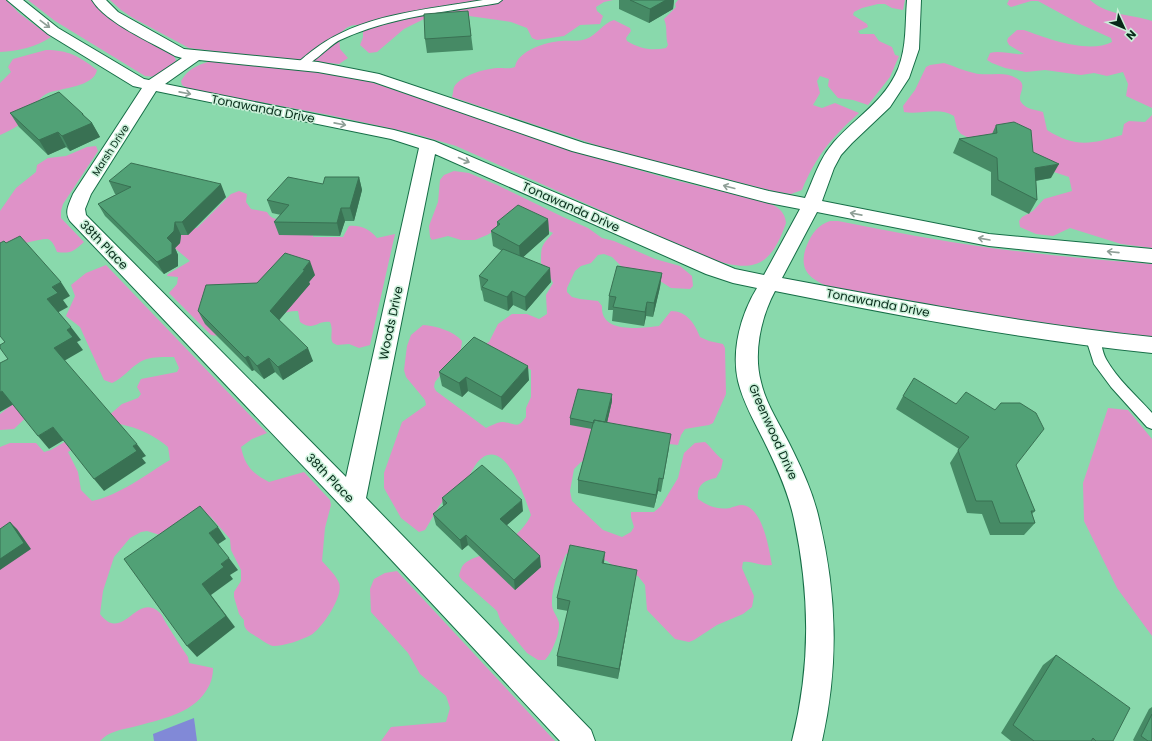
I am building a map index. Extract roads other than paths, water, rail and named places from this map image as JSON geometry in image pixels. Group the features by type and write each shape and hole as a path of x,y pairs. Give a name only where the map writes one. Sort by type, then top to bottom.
{"street":[{"name":"Tonawanda Drive","path":"14,0 53,31 139,83 428,144 713,269 733,276 921,312 1093,339 1152,345"},
{"path":"99,0 102,5 114,15 180,53 301,65 358,74 379,79 578,147 769,197 989,240 1152,256"},
{"name":"Greenwood Drive","path":"807,741 819,677 821,623 816,567 805,515 795,482 759,406 748,375 749,337 760,300 815,197 822,174 835,151 851,132 876,112 890,97 903,74 910,58 914,0"},
{"path":"151,86 196,54"},
{"name":"Marsh Drive","path":"77,217 76,208 82,194 151,86"},
{"name":"Woods Drive","path":"353,501 428,144"},
{"name":"38th Place","path":"77,217 353,501 580,741"}],"lane":[{"path":"301,65 331,41 357,29 395,18 498,0"},
{"path":"1093,339 1100,360 1116,383 1152,423"}],"water":[{"path":"194,718 197,741 154,741 153,734"}]}
